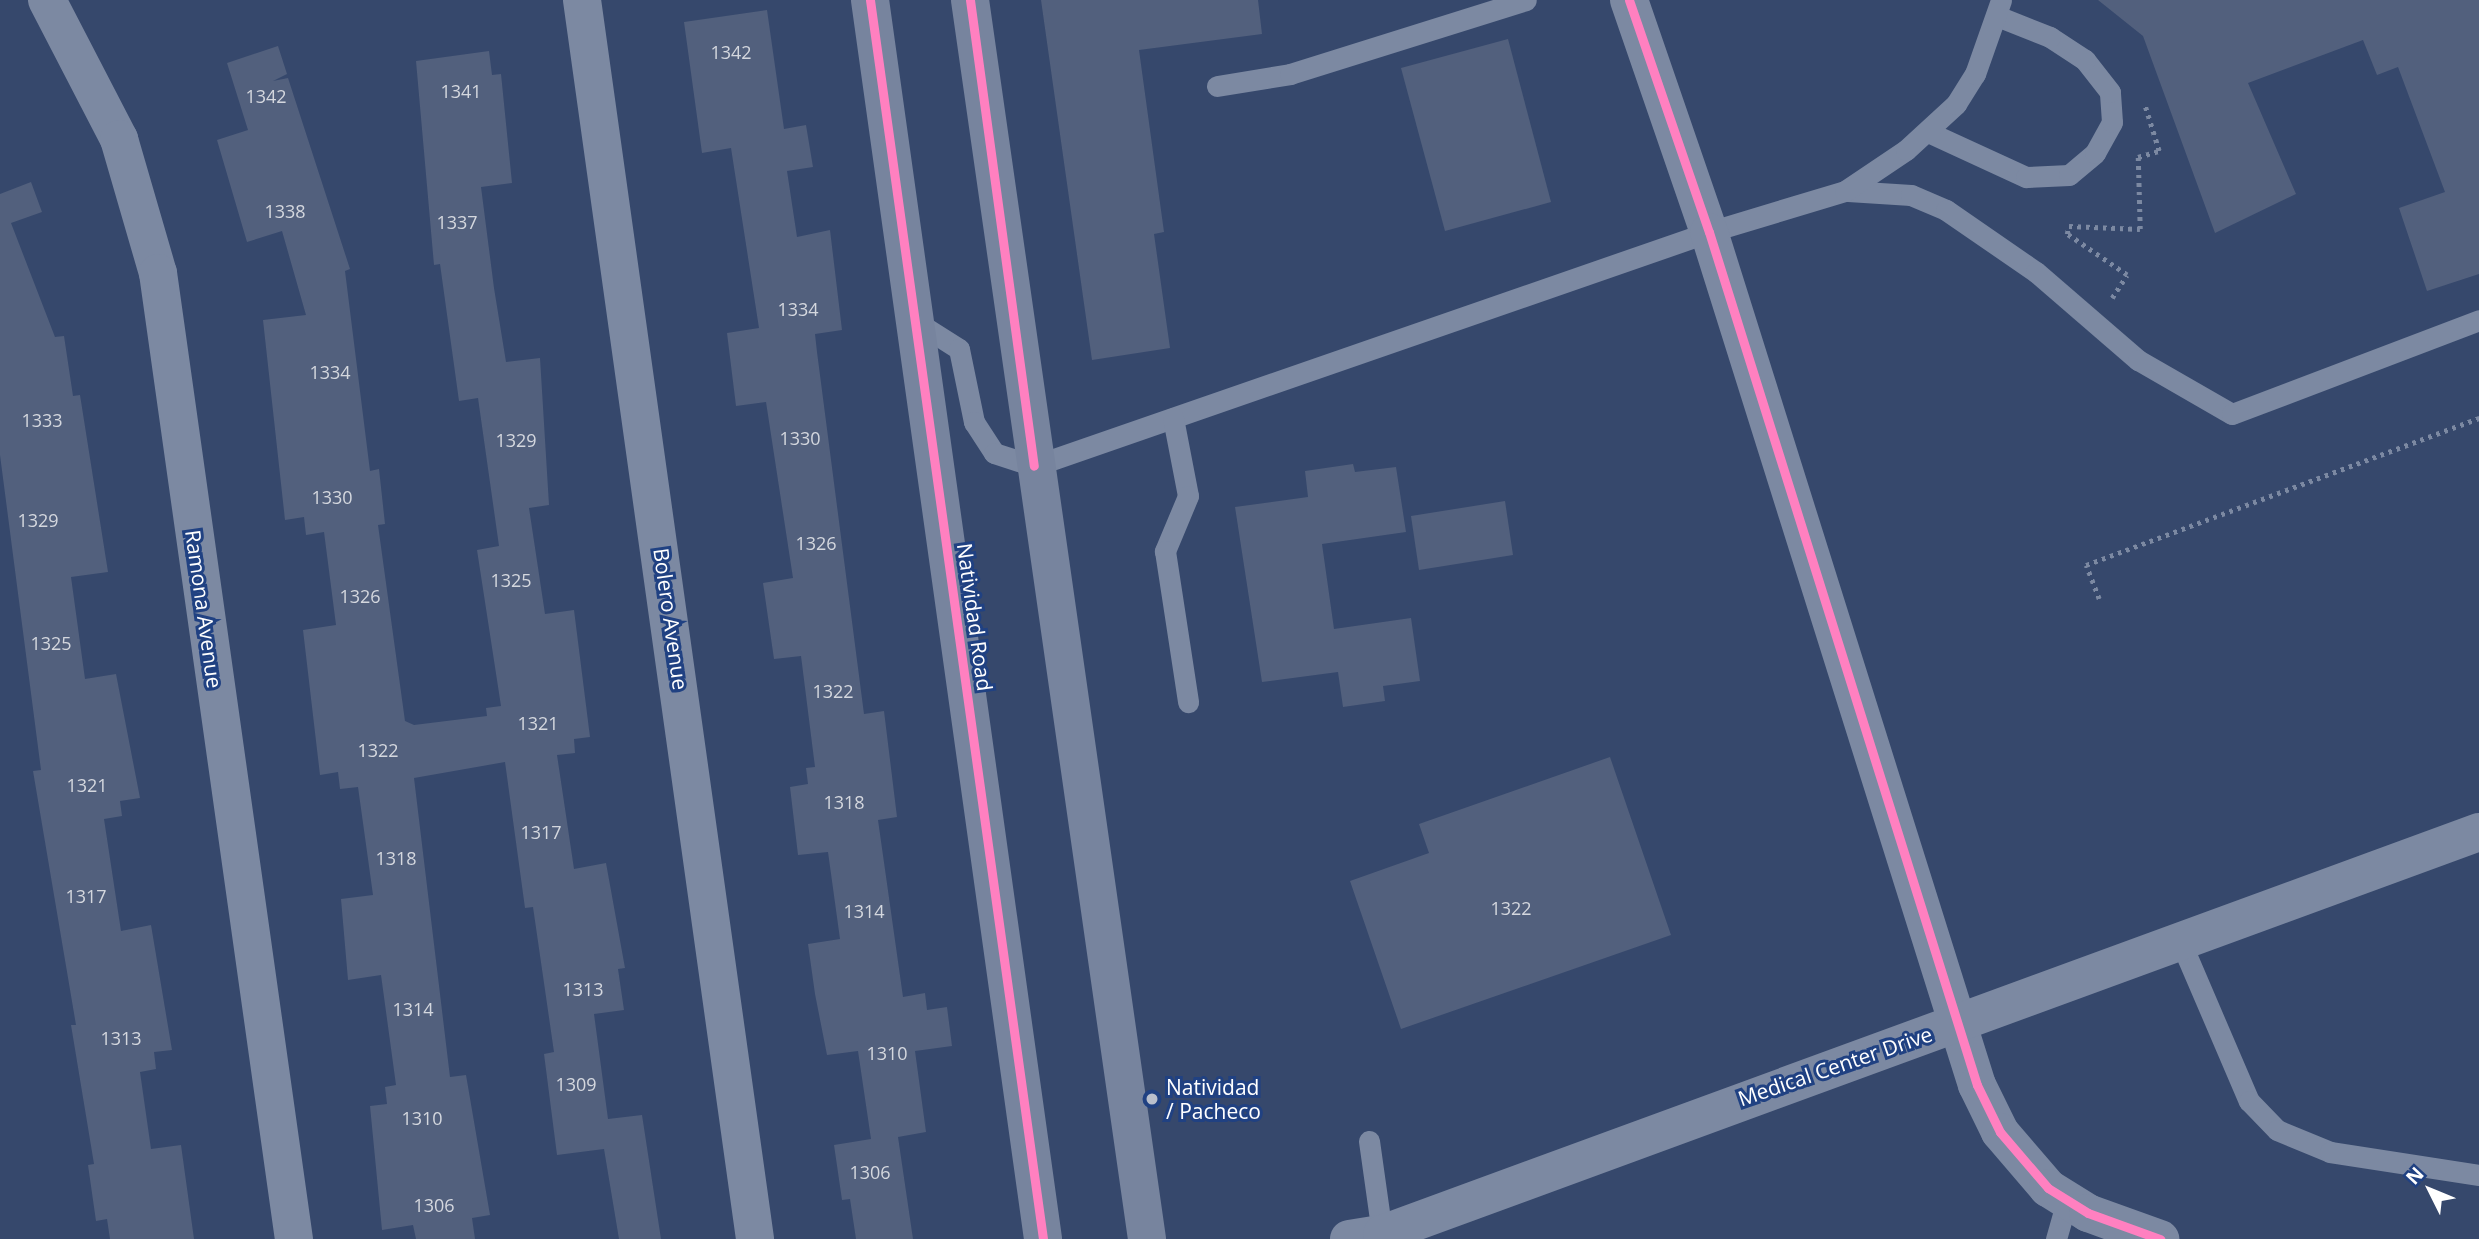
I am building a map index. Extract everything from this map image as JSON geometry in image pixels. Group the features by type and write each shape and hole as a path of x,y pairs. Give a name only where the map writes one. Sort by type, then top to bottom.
{"main road":[{"name":"Natividad Road","path":"870,0 1043,1239"},
{"path":"970,0 1034,466 1147,1239"}],"street":[{"name":"Ramona Avenue","path":"47,0 119,139 158,273 294,1239"},
{"name":"Bolero Avenue","path":"582,0 755,1239"},
{"path":"1629,0 1709,232 1953,1025 2000,1132 2030,1170 2067,1200 2160,1239"},
{"name":"Medical Center Drive","path":"1366,1237 2182,945 2479,832"}],"lane":[{"path":"1217,86 1290,74 1525,0"},
{"path":"915,321 959,349 974,422 994,453 1034,466 1709,232 1844,191 1928,132 1975,74 1999,8 2085,60 2109,92 2112,122 2095,153 2070,176 2026,177 1928,132"},
{"path":"1844,191 1911,195 1946,210 2036,272 2138,359 2232,414 2479,320"},
{"path":"1173,418 1188,496 1165,551 1188,702"},
{"path":"2182,945 2249,1101 2277,1130 2330,1152 2479,1175"},
{"path":"1366,1237 1369,1141"},
{"path":"2056,1239 2067,1200"}],"path":[{"path":"2099,599 2085,565 2479,418"}],"building":[{"path":"1041,0 1258,0 1262,34 1139,50 1164,232 1154,234 1170,348 1092,360"},
{"path":"2098,0 2479,0 2479,274 2427,291 2399,208 2445,192 2398,67 2377,75 2363,40 2248,83 2296,194 2215,233 2143,36"},
{"path":"767,10 784,129 806,125 813,167 787,171 797,237 830,230 842,330 815,334 864,714 884,711 897,817 878,820 903,997 925,993 927,1010 947,1007 952,1046 915,1051 926,1132 898,1137 913,1239 856,1239 850,1199 842,1200 834,1145 871,1139 858,1051 827,1055 815,994 808,944 840,939 828,852 798,855 790,787 808,784 806,768 815,767 801,656 774,659 763,583 793,578 766,402 736,406 727,333 759,328 731,148 702,153 684,22"},
{"path":"1508,39 1551,202 1445,231 1401,68"},
{"path":"278,46 287,74 273,81 288,78 350,269 345,271 370,471 379,469 385,524 378,525 405,721 414,725 487,716 486,708 501,706 477,550 499,546 478,398 459,401 440,264 434,265 416,61 489,51 492,75 501,74 512,183 481,187 494,288 506,362 540,358 549,505 529,508 545,614 574,610 590,737 574,739 575,753 557,755 574,869 606,863 625,968 618,969 624,1010 594,1014 608,1119 642,1115 661,1239 619,1239 604,1149 557,1155 544,1054 554,1052 533,907 525,908 505,762 414,778 450,1077 466,1075 490,1215 472,1218 475,1239 416,1239 413,1225 382,1230 370,1106 387,1104 385,1087 396,1085 381,975 348,980 341,899 373,895 358,787 340,789 338,772 320,775 303,630 336,625 324,532 306,535 304,517 285,520 263,320 306,315 282,231 247,242 217,140 248,130 227,63"},
{"path":"31,182 42,212 11,223 55,337 64,336 73,396 80,395 108,572 71,577 85,679 116,674 140,798 120,801 122,816 104,819 121,931 151,925 172,1050 154,1052 156,1069 140,1072 151,1149 181,1145 194,1239 110,1239 107,1219 96,1221 88,1165 94,1164 71,1025 76,1025 33,771 41,770 0,455 0,194"},
{"path":"1353,464 1355,472 1396,467 1406,532 1322,544 1334,629 1411,618 1420,681 1383,686 1385,701 1343,707 1338,672 1262,682 1235,507 1308,497 1305,471"},
{"path":"1505,501 1513,555 1419,570 1411,516"},
{"path":"1610,757 1671,935 1401,1029 1350,881 1429,853 1419,824"}],"cycle path":[{"path":"870,0 1043,1239"},
{"path":"970,0 1034,466"},
{"path":"1629,0 1709,232 1977,1085 2000,1132 2048,1188 2088,1213 2160,1239"}],"place":[{"name":"Natividad / Pacheco","path":"1152,1099"}]}
